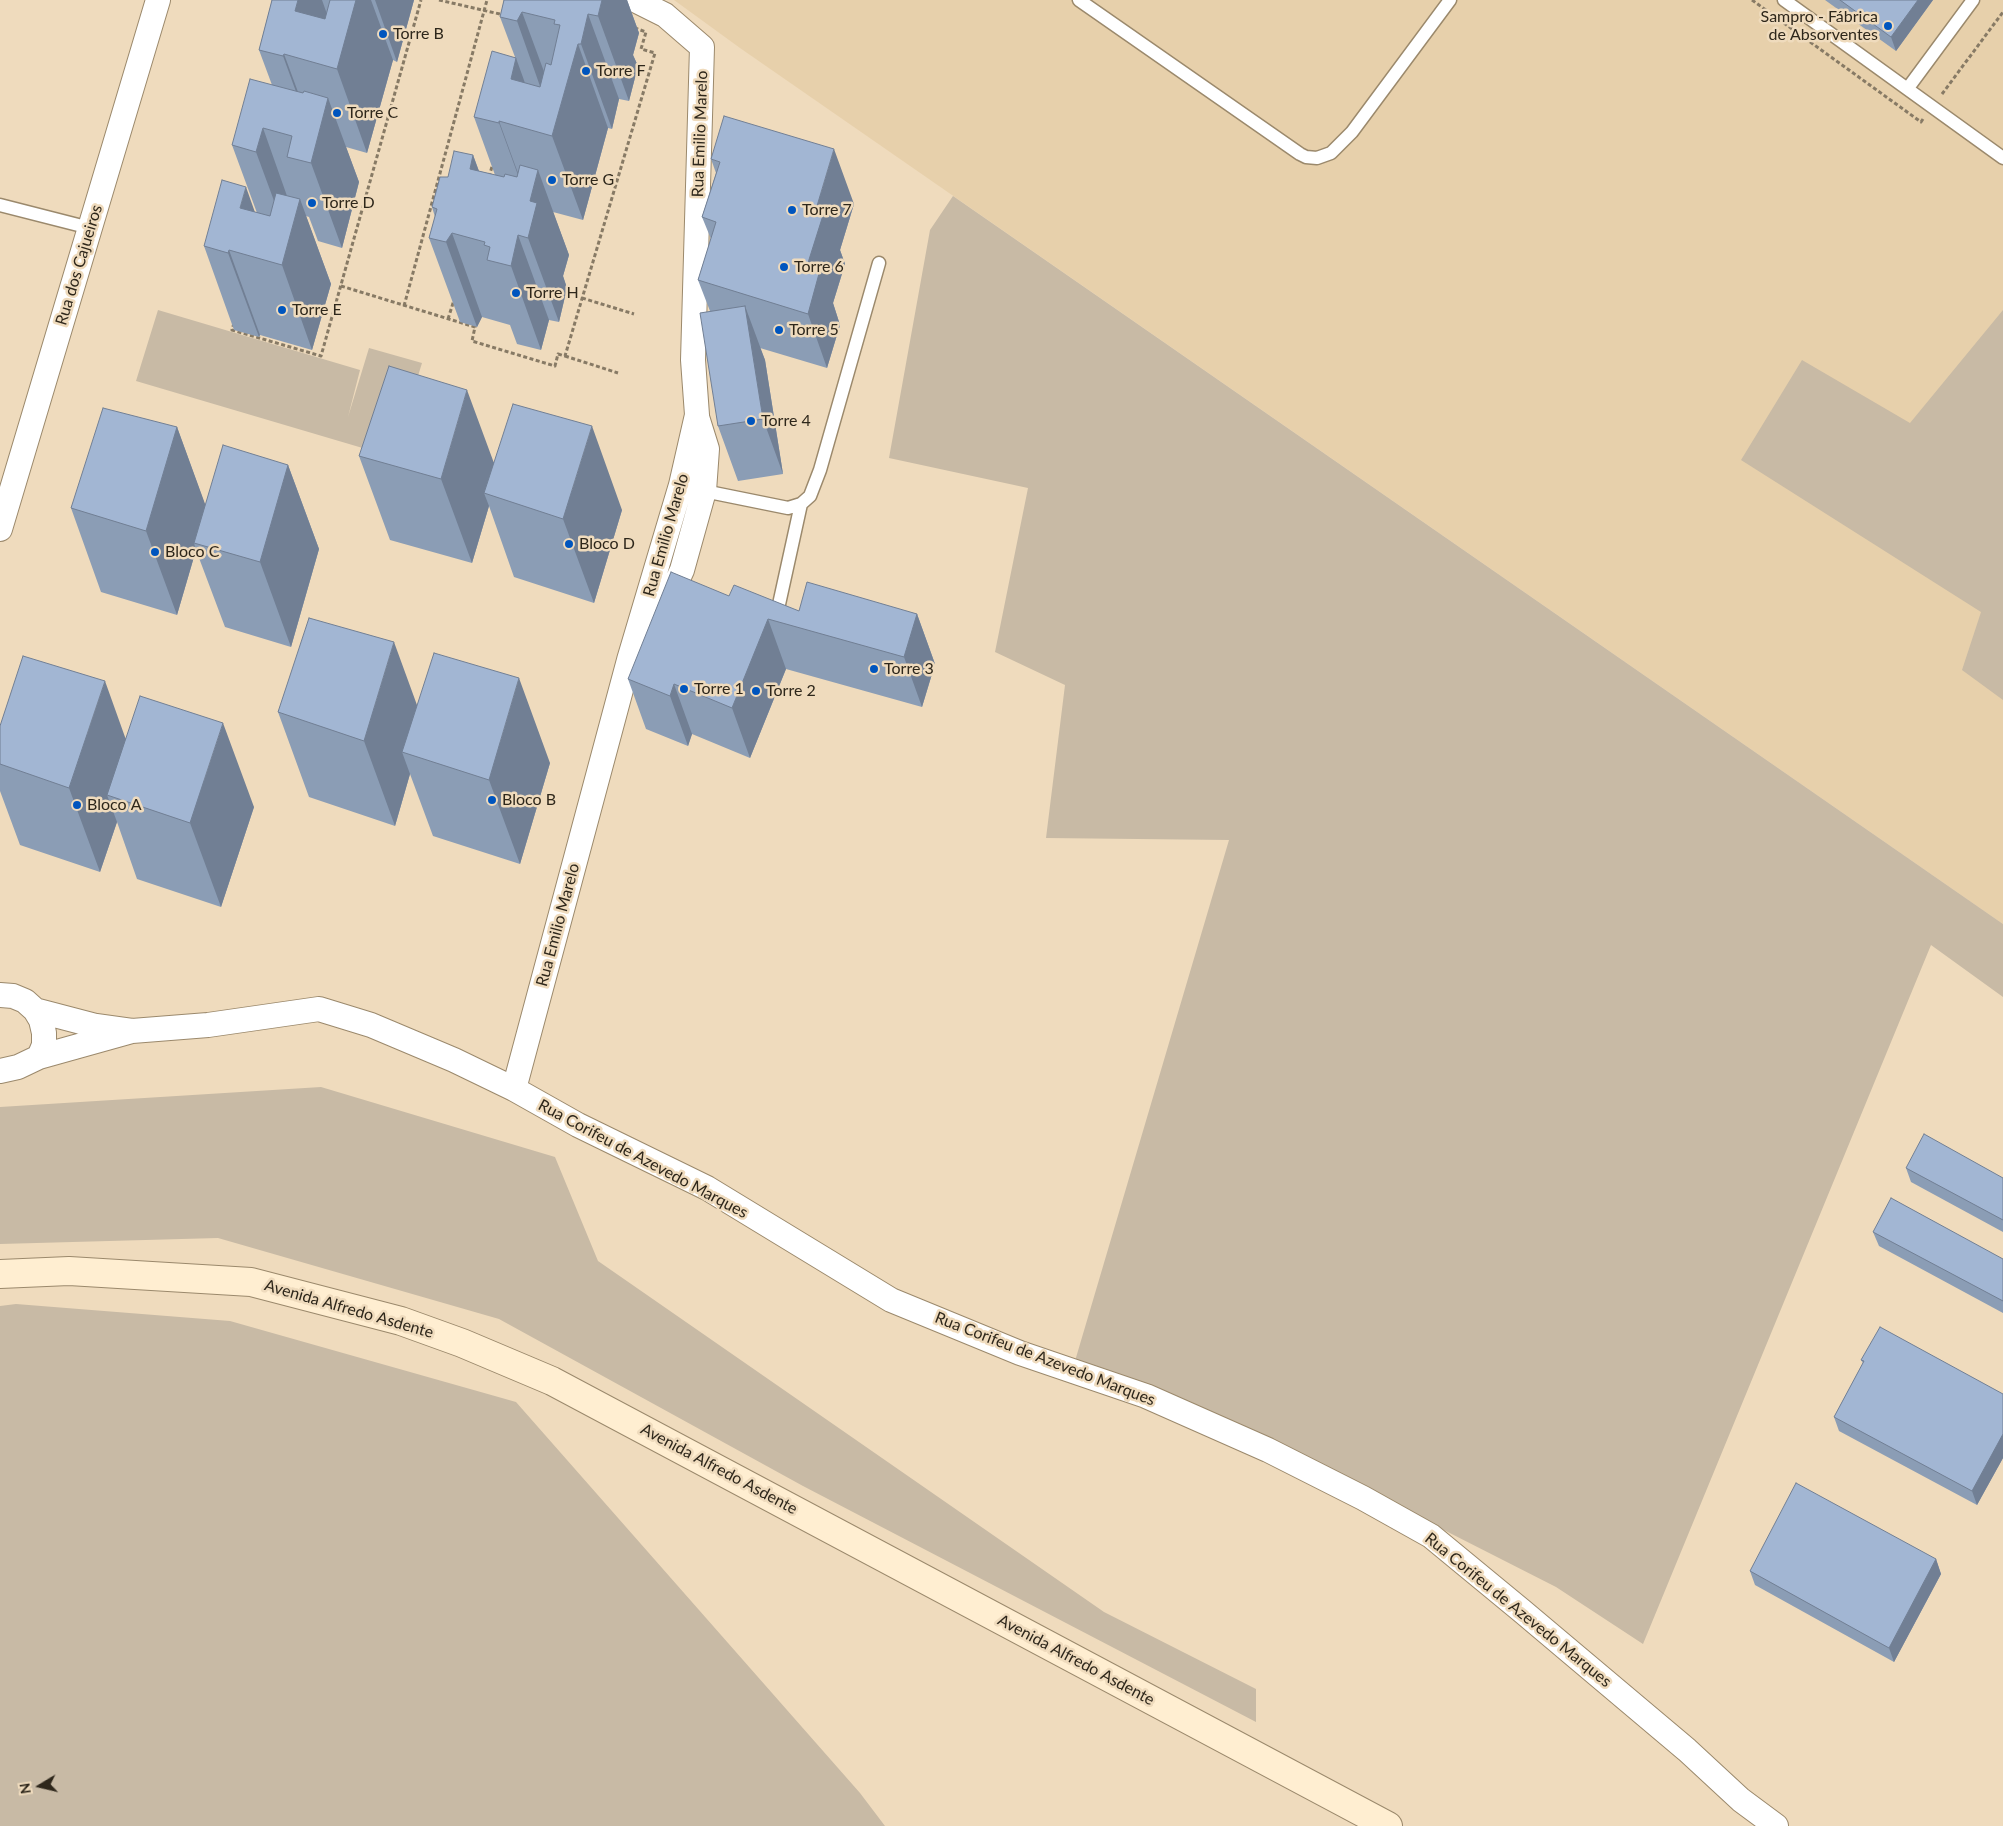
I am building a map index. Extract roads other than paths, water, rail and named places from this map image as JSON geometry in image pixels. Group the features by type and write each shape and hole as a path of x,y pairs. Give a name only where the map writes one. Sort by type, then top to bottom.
{"street":[{"name":"Rua dos Cajueiros","path":"0,529 158,0"},
{"name":"Rua Emilio Marelo","path":"514,1090 629,660 681,485 697,415 693,360 702,47 658,7 635,0"},
{"path":"629,660 652,636 682,570 704,491 707,449 697,415"},
{"path":"681,485 704,491"},
{"path":"658,562 682,570"},
{"path":"0,982 30,1006 41,1020 44,1045 39,1057"},
{"path":"0,995 13,996 30,1006 96,1026 132,1031"},
{"name":"Rua Corifeu de Azevedo Marques","path":"132,1031 208,1025 319,1009 371,1025 454,1060 578,1125 707,1188 891,1300 1020,1353 1146,1396 1268,1450 1362,1498 1430,1536 1687,1750 1741,1800 1776,1826"},
{"path":"0,1071 18,1067 39,1057 132,1031"},
{"name":"Avenida Alfredo Asdente","path":"0,1274 69,1271 251,1282 401,1321 462,1343 552,1380 1388,1826"}],"lane":[{"path":"1079,0 1300,154 1317,158 1331,153 1352,132 1450,0"},
{"path":"1784,0 2003,158"},
{"path":"1908,88 1973,0"},
{"path":"0,205 90,228"},
{"path":"704,491 788,508 800,504 810,496 820,470 879,263"},
{"path":"776,618 800,504"}],"place":[{"name":"Sampro - Fábrica de Absorventes","path":"1888,26"},
{"name":"Torre B","path":"383,34"},
{"name":"Torre F","path":"586,71"},
{"name":"Torre C","path":"337,113"},
{"name":"Torre G","path":"552,180"},
{"name":"Torre D","path":"312,203"},
{"name":"Torre 7","path":"792,210"},
{"name":"Torre 6","path":"784,267"},
{"name":"Torre H","path":"516,293"},
{"name":"Torre E","path":"282,310"},
{"name":"Torre 5","path":"779,330"},
{"name":"Torre 4","path":"751,421"},
{"name":"Bloco D","path":"569,544"},
{"name":"Bloco C","path":"155,552"},
{"name":"Torre 3","path":"874,669"},
{"name":"Torre 1","path":"684,689"},
{"name":"Torre 2","path":"756,691"},
{"name":"Bloco B","path":"492,800"},
{"name":"Bloco A","path":"77,805"}]}
